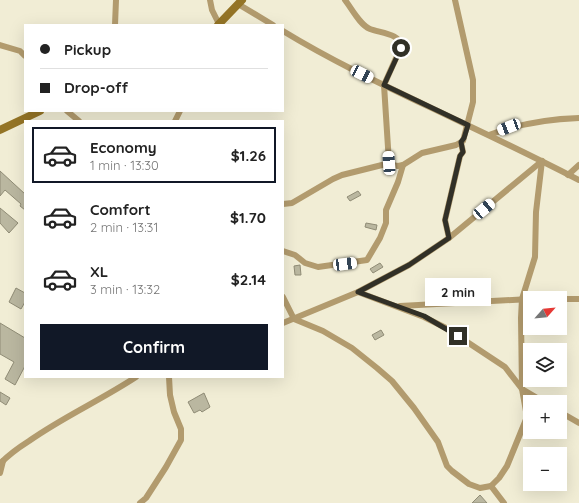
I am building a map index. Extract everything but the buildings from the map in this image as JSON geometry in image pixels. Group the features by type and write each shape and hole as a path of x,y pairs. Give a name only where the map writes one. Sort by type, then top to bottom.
{"street":[{"path":"115,24 116,0"},
{"path":"210,0 218,24"},
{"path":"345,0 364,25 370,29 397,38 400,42 401,48 384,85 389,163"},
{"path":"284,204 292,203 333,178 389,163 398,166 422,153 456,146 461,142 464,138 468,125 473,102 473,80 455,0"},
{"path":"219,24 240,2 272,24"},
{"path":"284,32 384,85 579,180"},
{"path":"0,45 20,51 24,55"},
{"path":"0,130 38,112"},
{"path":"68,112 78,120"},
{"path":"489,135 509,127 541,121 579,118"},
{"path":"449,238 445,220 460,156 463,152 461,142"},
{"path":"284,323 358,292 409,265 449,238 542,161"},
{"path":"284,299 294,319 323,331 352,348 392,381 438,442 447,466 452,471 469,484 480,488 491,486 500,478 507,466 527,417 522,389 522,300 535,257 536,212 542,161"},
{"path":"284,251 295,255 305,263 318,267 367,260 380,238 386,223 386,210 398,182 402,164"},
{"path":"568,175 579,165"},
{"path":"358,292 424,316 446,328 504,367 522,389 532,395"},
{"path":"567,299 579,299"},
{"path":"399,306 522,300"},
{"path":"0,473 2,462 48,427 114,392 135,378"},
{"path":"140,503 146,498 181,440 181,429 174,412 170,395 169,378"},
{"path":"567,416 579,423"},
{"path":"491,486 504,503"}],"route":[{"path":"401,48 384,85 468,125 463,141 461,142 463,152 460,156 445,220 449,238 409,265 358,292 424,316 458,336"}]}
